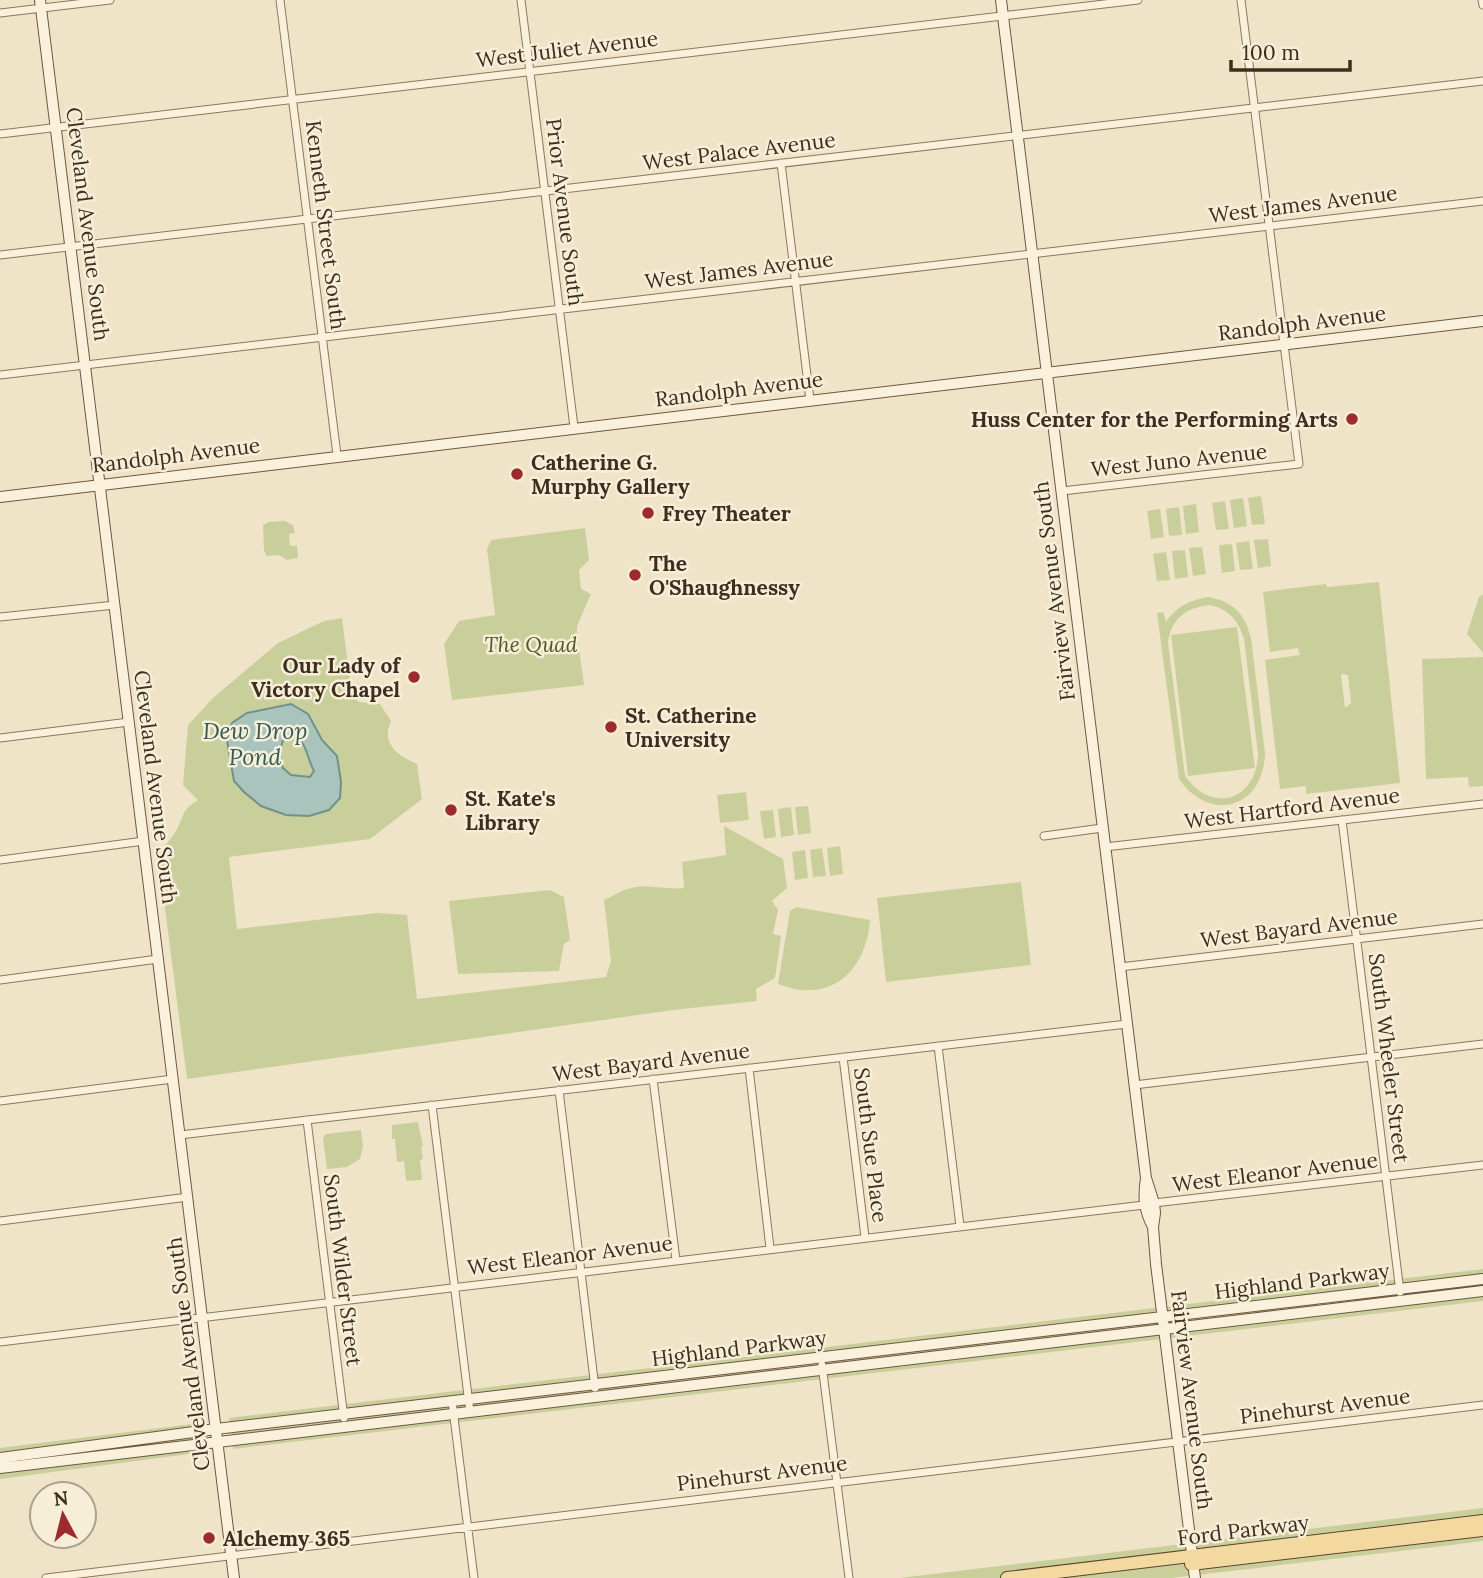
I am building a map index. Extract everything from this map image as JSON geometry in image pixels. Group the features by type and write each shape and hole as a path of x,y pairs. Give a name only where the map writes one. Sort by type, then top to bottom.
{"main road":[{"name":"Ford Parkway","path":"1073,1578 1193,1559 1483,1521"},
{"name":"Ford Parkway","path":"1007,1578 1483,1530"}],"street":[{"path":"0,13 41,4 110,0"},
{"name":"Kenneth Street South","path":"280,0 337,455"},
{"name":"Prior Avenue South","path":"521,0 574,427"},
{"name":"Fairview Avenue South","path":"1001,0 1146,1178 1143,1195 1149,1204 1153,1227 1195,1578"},
{"name":"West Juliet Avenue","path":"0,134 1138,0"},
{"path":"1241,0 1284,344"},
{"name":"Cleveland Avenue South","path":"41,4 234,1578"},
{"name":"West Palace Avenue","path":"0,255 1483,81"},
{"path":"781,163 810,400"},
{"name":"West James Avenue","path":"0,375 1483,201"},
{"name":"Randolph Avenue","path":"0,497 1483,321"},
{"name":"West Juno Avenue","path":"1062,491 1299,464 1284,344"},
{"path":"0,617 115,605"},
{"path":"0,738 129,722"},
{"name":"West Hartford Avenue","path":"1105,847 1483,804"},
{"name":"South Wheeler Street","path":"1342,820 1400,1295"},
{"path":"1044,836 1102,828"},
{"path":"0,860 144,841"},
{"name":"West Bayard Avenue","path":"1120,967 1483,924"},
{"path":"0,980 158,959"},
{"name":"West Bayard Avenue","path":"180,1135 1127,1024"},
{"path":"1134,1085 1483,1044"},
{"path":"938,1046 960,1226"},
{"name":"South Sue Place","path":"843,1057 865,1237"},
{"path":"749,1068 770,1248"},
{"path":"0,1101 173,1079"},
{"path":"653,1079 676,1260"},
{"path":"559,1090 596,1397"},
{"path":"432,1105 470,1412"},
{"name":"South Wilder Street","path":"306,1120 344,1420"},
{"name":"West Eleanor Avenue","path":"0,1342 1483,1165"},
{"path":"0,1221 188,1197"},
{"name":"Highland Parkway","path":"1400,1295 1483,1279"},
{"name":"Highland Parkway","path":"0,1458 216,1429 454,1414 596,1397 821,1364 1164,1323 1400,1295 1483,1291"},
{"path":"821,1364 849,1578"},
{"name":"Highland Parkway","path":"0,1468 218,1441 452,1401 821,1364"},
{"path":"452,1401 474,1578"},
{"name":"Pinehurst Avenue","path":"46,1578 1483,1405"}],"green space":[{"path":"1261,496 1265,524 1252,525 1248,498"},
{"path":"1243,498 1247,526 1234,528 1230,500"},
{"path":"1225,501 1229,529 1216,530 1212,503"},
{"path":"1196,504 1199,532 1186,534 1183,506"},
{"path":"1179,507 1182,535 1169,536 1166,509"},
{"path":"1160,509 1164,537 1151,539 1147,511"},
{"path":"285,521 293,525 295,533 289,534 290,546 297,546 298,558 287,560 279,555 267,556 264,551 263,525"},
{"name":"The Quad","path":"585,528 589,560 579,570 581,589 591,594 577,626 584,685 452,700 444,644 459,621 495,615 487,549 491,540"},
{"path":"1268,539 1271,566 1258,568 1254,540"},
{"path":"1249,541 1253,569 1240,570 1236,543"},
{"path":"1232,544 1235,571 1222,573 1219,545"},
{"path":"1202,547 1206,574 1193,576 1189,548"},
{"path":"1185,550 1188,577 1175,579 1172,551"},
{"path":"1166,552 1170,580 1157,581 1153,554"},
{"path":"1379,582 1400,783 1306,794 1306,786 1280,789 1265,660 1300,655 1298,648 1270,652 1263,592 1326,584 1327,587","holes":["1341,674 1348,675 1351,703 1345,708"]},
{"path":"1483,594 1483,653 1467,634 1479,597"},
{"path":"1209,597 1226,602 1237,610 1251,638 1265,753 1256,787 1233,804 1205,802 1179,779 1157,613 1163,612 1166,622 1179,608","holes":["1209,605 1232,616 1244,639 1258,754 1256,770 1250,782 1242,791 1231,797 1220,798 1196,788 1185,776 1168,642 1173,627 1181,616 1193,609"]},
{"path":"342,618 352,695 359,702 380,704 391,721 388,736 393,748 417,764 422,799 370,839 229,857 237,929 377,913 407,915 417,999 606,977 611,961 604,900 637,887 684,888 682,862 726,855 724,826 783,859 787,888 772,901 778,910 773,934 781,936 775,978 756,989 757,1001 673,1010 187,1079 158,854 176,831 185,811 198,800 183,785 188,725 213,698 278,643 324,621"},
{"path":"1237,627 1255,768 1188,776 1171,635"},
{"path":"1483,657 1483,786 1469,787 1468,777 1426,779 1422,659"},
{"path":"746,792 749,820 720,823 717,795"},
{"path":"808,806 811,833 798,835 795,807"},
{"path":"791,807 794,835 781,837 778,809"},
{"path":"773,810 776,837 764,839 760,811"},
{"path":"840,846 843,874 830,876 827,848"},
{"path":"822,848 826,876 813,877 810,850"},
{"path":"805,850 808,878 795,880 792,852"},
{"path":"1021,882 1031,965 886,982 877,898"},
{"path":"550,890 564,897 570,940 564,944 559,971 458,974 449,901"},
{"path":"796,907 870,920 864,948 858,960 851,971 830,986 816,990 800,990 778,984 790,911"},
{"path":"418,1122 423,1146 423,1159 420,1160 422,1180 406,1181 404,1161 397,1162 392,1125"},
{"path":"361,1130 363,1146 360,1159 347,1167 327,1169 323,1138 326,1134"},
{"path":"1483,1269 1483,1301 233,1449 229,1418"},
{"path":"200,1423 204,1452 0,1479 0,1448"},
{"path":"1483,1508 1483,1541 1452,1545 1171,1578 900,1578"}],"water":[{"name":"Dew Drop Pond","path":"291,704 308,714 322,740 337,756 341,782 340,798 329,810 309,816 286,815 261,806 234,781 227,740 232,723 247,713","holes":["285,735 297,737 304,745 314,771 310,777 291,775 283,768 281,752"]}],"place":[{"name":"Huss Center for the Performing Arts","path":"1352,419"},
{"name":"Catherine G. Murphy Gallery","path":"517,474"},
{"name":"Frey Theater","path":"648,513"},
{"name":"The O'Shaughnessy","path":"635,575"},
{"name":"Our Lady of Victory Chapel","path":"414,677"},
{"name":"St. Catherine University","path":"611,727"},
{"name":"St. Kate's Library","path":"451,810"},
{"name":"Alchemy 365","path":"209,1538"}]}
